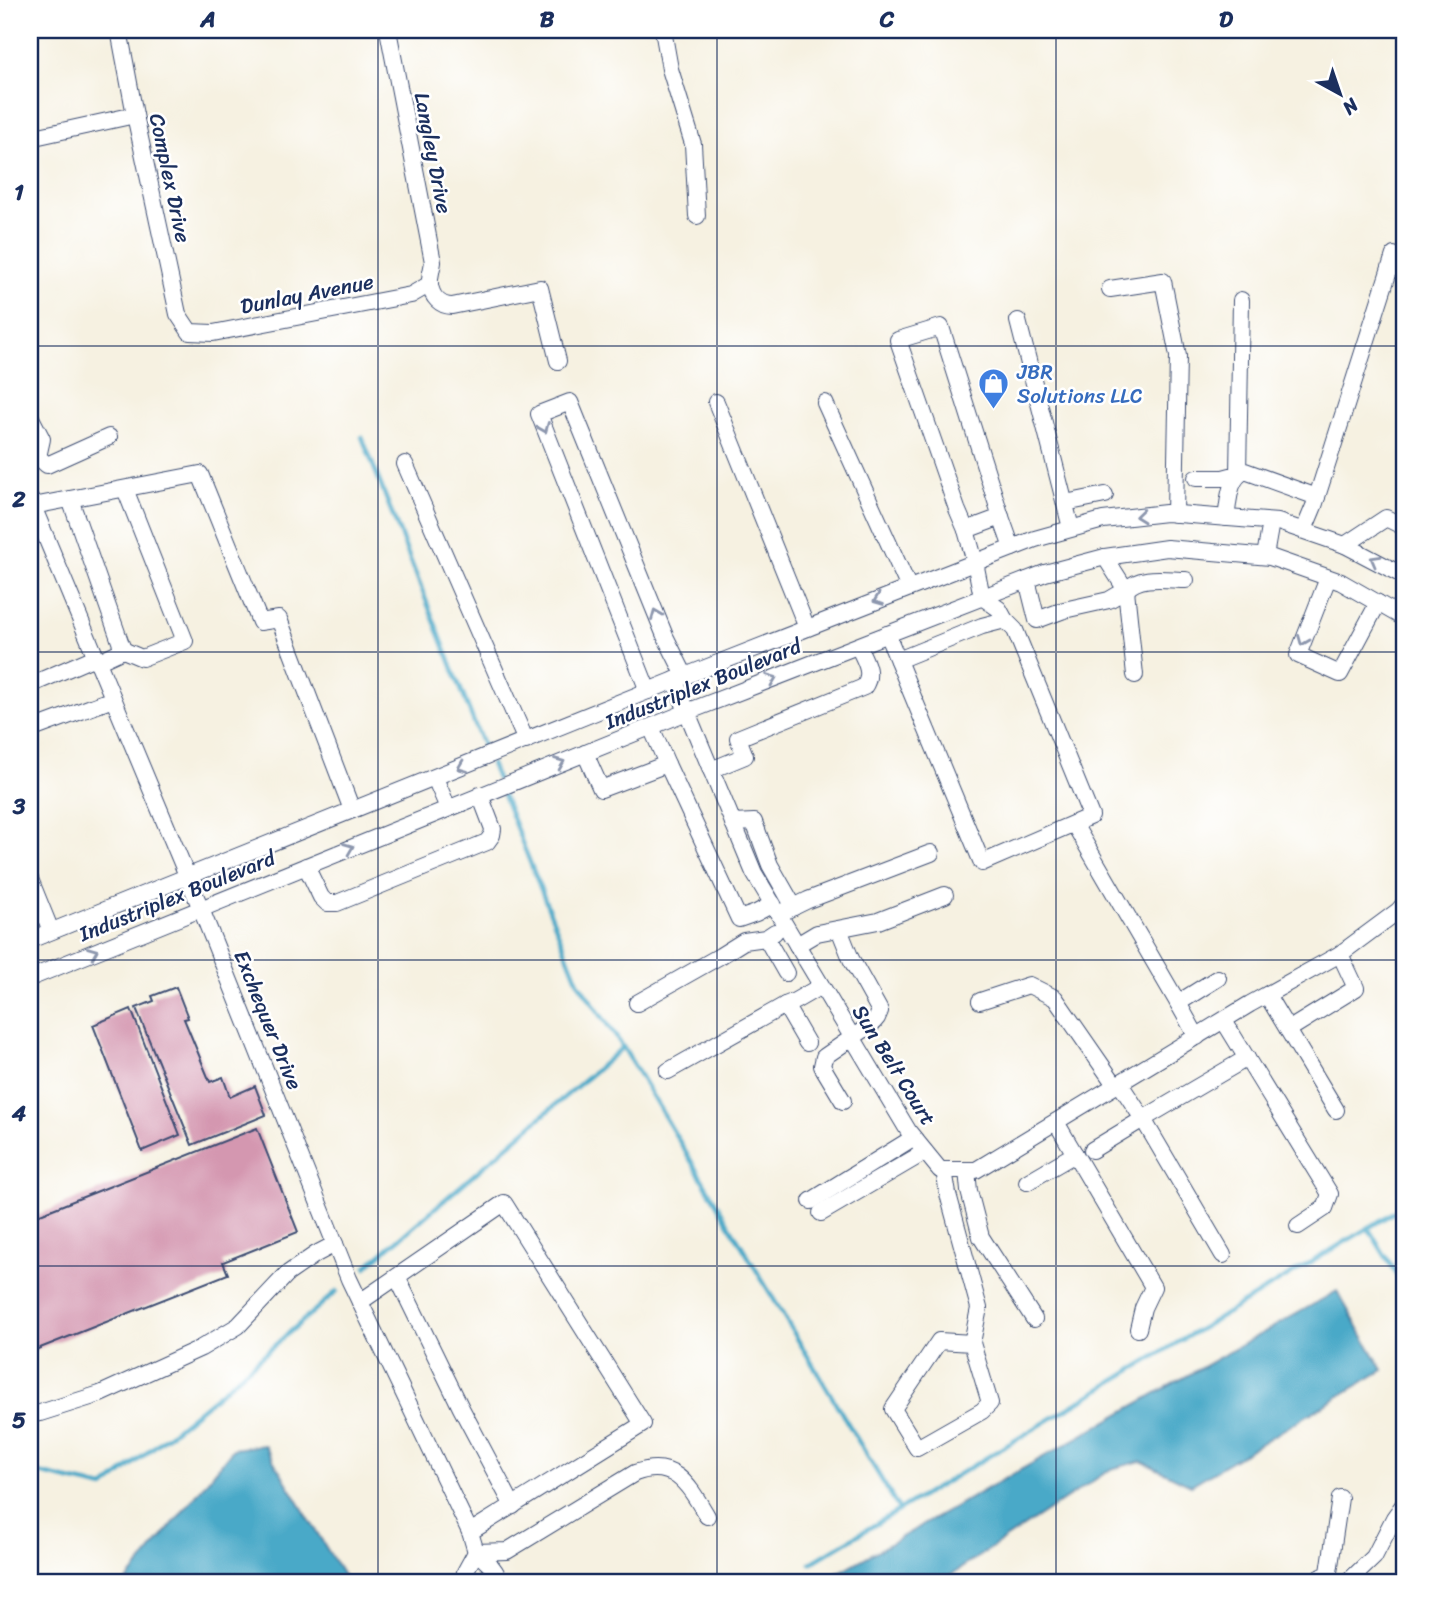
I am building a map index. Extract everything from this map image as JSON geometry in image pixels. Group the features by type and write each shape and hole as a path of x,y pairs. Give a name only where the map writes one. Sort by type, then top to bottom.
{"street":[{"name":"Complex Drive","path":"118,30 178,314 190,331"},
{"name":"Langley Drive","path":"388,30 433,262 429,284"},
{"path":"663,30 670,69 693,144 697,216"},
{"path":"30,138 135,116"},
{"path":"1304,530 1394,255"},
{"path":"1110,289 1163,281 1178,356 1175,513"},
{"path":"429,284 438,300 446,306 540,288 558,361"},
{"name":"Dunlay Avenue","path":"190,331 213,333 398,298 411,295 429,284"},
{"path":"1226,518 1232,484 1238,474 1241,300"},
{"path":"1018,321 1071,528"},
{"path":"887,634 982,863 1091,816 1018,636 999,609 982,597 966,530 898,340 941,327 1012,548"},
{"name":"Sun Belt Court","path":"648,691 539,414 569,402 665,636 680,678 687,712 754,873 783,912 797,945 913,1138 940,1170 944,1170"},
{"path":"716,402 807,628"},
{"path":"825,403 909,588"},
{"path":"30,416 42,439 34,459 47,465 109,437"},
{"path":"405,464 526,741"},
{"path":"1196,478 1223,478 1245,471 1317,496"},
{"path":"31,503 70,499 200,474 260,622 279,619 352,810"},
{"path":"30,685 123,650 142,658 185,641 125,489"},
{"path":"1065,503 1105,495"},
{"path":"70,499 123,650"},
{"name":"Exchequer Drive","path":"31,503 35,525 97,660 201,909 335,1244 470,1532 476,1552"},
{"name":"Industriplex Boulevard","path":"30,940 680,678 975,562 1071,528 1103,520 1166,513 1278,522 1345,545 1404,576"},
{"path":"966,530 1001,517"},
{"path":"1345,545 1386,518 1404,527"},
{"path":"1265,556 1271,522"},
{"name":"Industriplex Boulevard","path":"30,978 687,712 1045,573 1105,557 1167,548 1270,557 1341,582 1404,618"},
{"path":"1037,620 1064,610 1109,600 1140,580 1183,580 1184,550"},
{"path":"1140,580 1143,552"},
{"path":"1105,557 1126,590 1135,675"},
{"path":"1328,578 1298,655 1340,674 1378,603"},
{"path":"1018,636 1034,628 1037,620 1027,580"},
{"path":"898,660 982,626 1005,620"},
{"path":"711,770 745,756 738,738 864,687 869,675 858,646"},
{"path":"30,730 113,699"},
{"path":"651,727 739,919 756,914 783,912 931,853"},
{"path":"585,753 601,789 667,764"},
{"path":"435,778 447,808"},
{"path":"306,866 321,897 327,902 337,903 387,883 487,842 493,829 480,795"},
{"path":"1074,824 1197,1037"},
{"path":"30,879 51,931"},
{"path":"797,945 817,933 878,921 945,895"},
{"path":"972,1343 939,1341 893,1409 917,1448 990,1403 972,1343 979,1308 944,1170 976,1170 1339,954 1404,904"},
{"path":"636,1003 744,941 766,938 783,912"},
{"path":"839,929 851,959 880,1011 872,1024 824,1057 822,1066 843,1101"},
{"path":"766,938 786,973"},
{"path":"1288,1030 1356,988 1339,954"},
{"path":"1178,1003 1218,978"},
{"path":"980,1002 1029,985 1055,998 1143,1119 1223,1255"},
{"path":"668,1071 821,986"},
{"path":"1267,995 1336,1110"},
{"path":"785,1004 807,1043"},
{"path":"1224,1021 1330,1194 1325,1208 1298,1226"},
{"path":"1092,1150 1247,1058"},
{"path":"1056,1122 1153,1287 1143,1308 1138,1329"},
{"path":"913,1138 816,1207 925,1152"},
{"path":"1027,1182 1074,1154"},
{"path":"967,1170 969,1191 981,1237 1034,1319"},
{"path":"360,1302 504,1203 643,1424 470,1532"},
{"path":"30,1415 100,1394 201,1348 238,1326 286,1274 335,1244"},
{"path":"397,1277 461,1408 513,1506"},
{"path":"476,1552 507,1551 635,1473 648,1468 670,1472 683,1479 707,1516"},
{"path":"1309,1582 1324,1576 1331,1581 1340,1498"},
{"path":"1348,1582 1374,1557 1404,1504"},
{"path":"463,1582 465,1572 476,1552"},
{"path":"476,1552 490,1564 499,1577 499,1582"}],"water":[{"path":"1337,1291 1383,1370 1191,1485 1141,1461 1111,1469 940,1582 822,1582"},
{"path":"264,1445 347,1582 126,1582 233,1449"}],"building":[{"path":"176,987 188,1018 184,1019 210,1082 223,1077 230,1097 255,1086 266,1115 192,1145 136,1008 154,1001 152,996"},
{"path":"131,1009 180,1135 142,1151 93,1025"},
{"path":"257,1128 298,1232 223,1262 228,1274 30,1352 30,1218"}],"waterway":[{"path":"362,437 484,748"},
{"path":"491,764 497,779"},
{"path":"503,795 578,982 623,1047"},
{"path":"366,1267 623,1047 899,1509"},
{"path":"1404,1206 1368,1228 1404,1286"},
{"path":"811,1563 1368,1228"},
{"path":"30,1471 104,1488 222,1391 337,1291"}],"place":[{"name":"JBR Solutions LLC","path":"994,411"}]}
